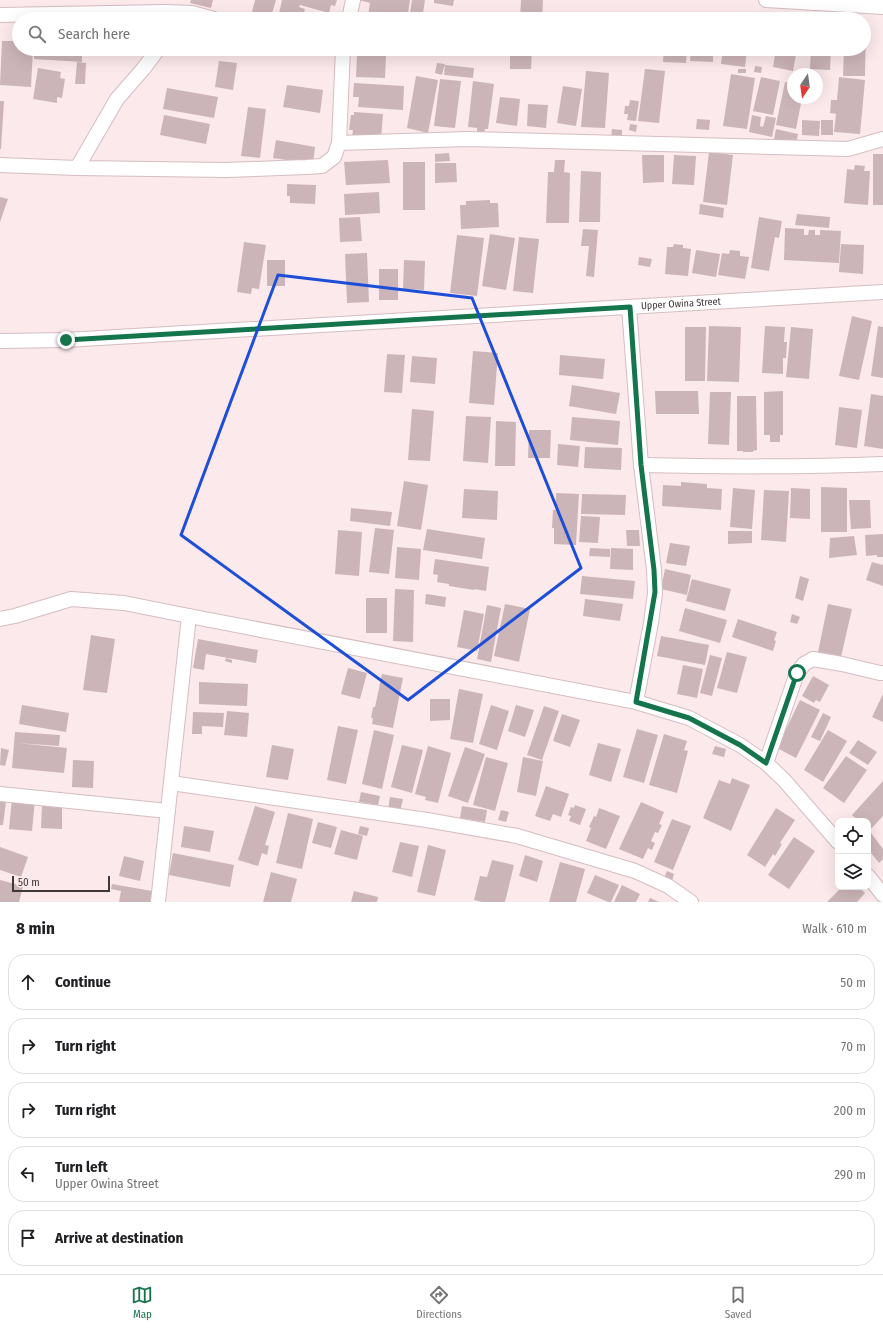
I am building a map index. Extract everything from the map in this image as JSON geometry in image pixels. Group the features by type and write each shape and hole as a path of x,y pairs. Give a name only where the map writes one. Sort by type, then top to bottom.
{"street":[{"path":"350,12 353,0"},
{"path":"766,0 883,7"},
{"path":"100,12 167,10 184,12"},
{"path":"0,15 12,15"},
{"path":"77,168 117,98 153,56"},
{"path":"0,165 77,168 226,170 322,166 334,157 339,143 344,56"},
{"path":"339,143 468,139 848,149 883,139"},
{"name":"Upper Owina Street","path":"0,341 66,340 883,292"},
{"path":"630,307 641,465 654,570 655,592 636,702"},
{"path":"641,465 707,466 883,464"},
{"path":"0,619 71,599 124,603 636,702 689,718 740,745 766,763 784,780 835,839"},
{"path":"158,902 189,616"},
{"path":"766,763 797,673 804,664 813,659 883,673"},
{"path":"171,782 427,820 517,836 635,871 668,886 691,902"},
{"path":"0,794 168,811"},
{"path":"871,882 878,895"}],"highlighted area":[{"path":"278,275 472,298 581,568 408,700 181,535"}],"building":[{"path":"191,0 213,0 211,8 190,3"},
{"path":"255,0 276,0 272,12 252,12"},
{"path":"282,0 337,0 335,6 331,5 329,12 300,5 299,7 305,9 304,12 279,12"},
{"path":"358,0 410,0 408,12 369,12 370,3"},
{"path":"412,0 425,0 423,12 410,12"},
{"path":"434,0 454,0 453,6 434,3"},
{"path":"521,0 543,0 542,12 520,12"},
{"path":"2,41 12,41 12,56 33,56 31,87 0,85"},
{"path":"34,56 82,56 82,62 34,59"},
{"path":"357,56 386,56 385,78 356,77"},
{"path":"510,56 532,56 531,69 510,69"},
{"path":"663,56 686,56 686,63 663,62"},
{"path":"690,56 713,56 713,62 690,61"},
{"path":"722,56 746,56 745,67 721,64"},
{"path":"775,56 796,56 794,68 787,68 787,70 773,67"},
{"path":"811,56 831,56 830,70 823,70 823,68 810,68"},
{"path":"844,56 865,56 865,76 843,76"},
{"path":"219,61 237,63 233,90 215,87"},
{"path":"77,62 86,63 85,84 75,84"},
{"path":"437,63 445,64 442,75 435,73"},
{"path":"445,65 474,68 473,78 444,75"},
{"path":"755,66 762,67 761,73 754,72"},
{"path":"38,68 61,72 60,78 65,79 62,98 57,97 57,103 33,99"},
{"path":"645,69 665,71 659,123 638,121"},
{"path":"738,69 746,69 746,73 738,73"},
{"path":"586,71 609,73 605,128 581,127"},
{"path":"731,74 755,78 747,129 723,126"},
{"path":"416,76 438,80 428,133 407,128"},
{"path":"761,77 780,81 773,115 753,111"},
{"path":"839,77 865,80 860,134 834,132 836,114 830,113 831,100 837,100"},
{"path":"440,79 461,81 455,128 434,126"},
{"path":"473,81 494,84 488,129 485,129 484,134 477,133 477,128 468,127"},
{"path":"785,82 787,82 787,104 801,104 796,129 776,125"},
{"path":"354,83 404,86 403,110 358,107 359,97 353,97"},
{"path":"287,85 323,90 320,113 283,107"},
{"path":"563,86 582,89 576,126 557,123"},
{"path":"167,88 218,97 214,118 163,109"},
{"path":"500,97 520,99 517,126 496,123"},
{"path":"630,100 639,101 636,121 627,120 628,114 624,114 625,106 629,106"},
{"path":"0,101 4,101 1,149 0,149"},
{"path":"528,104 548,105 546,128 527,126"},
{"path":"248,107 266,109 260,158 241,156"},
{"path":"354,112 383,114 381,139 352,136 353,130 349,130 351,115 354,115"},
{"path":"164,115 210,124 206,144 160,135"},
{"path":"752,115 761,117 760,126 763,127 766,116 776,118 772,137 749,132"},
{"path":"697,119 710,120 709,130 696,129"},
{"path":"802,120 820,121 819,136 802,135"},
{"path":"821,120 833,120 833,135 821,135"},
{"path":"630,124 637,125 636,132 629,130"},
{"path":"612,129 622,130 622,138 611,137"},
{"path":"776,129 798,134 796,144 774,139"},
{"path":"276,140 315,147 313,164 273,158"},
{"path":"709,152 733,155 727,205 703,202"},
{"path":"449,153 450,161 435,162 435,154"},
{"path":"873,154 883,154 883,205 873,205"},
{"path":"642,155 664,155 664,182 643,183"},
{"path":"674,155 696,156 694,185 672,184"},
{"path":"388,160 390,183 346,185 344,162"},
{"path":"555,160 565,160 564,172 570,173 569,223 546,223 548,172 554,172"},
{"path":"403,162 425,162 425,210 403,210"},
{"path":"435,163 456,163 457,182 435,183"},
{"path":"855,165 865,166 864,171 870,171 868,205 844,203 847,169 854,170"},
{"path":"581,171 601,172 600,222 579,222"},
{"path":"287,184 316,185 315,204 290,203 290,196 287,196"},
{"path":"379,192 380,213 345,215 344,194"},
{"path":"0,197 8,199 0,222"},
{"path":"490,200 490,203 498,203 499,227 461,229 460,205 466,205 466,201"},
{"path":"700,204 724,208 723,218 699,214"},
{"path":"797,214 830,217 829,228 795,225"},
{"path":"360,217 362,241 340,242 339,218"},
{"path":"759,217 782,221 779,238 775,237 769,271 751,268"},
{"path":"785,228 804,229 804,235 808,235 809,230 815,230 815,235 820,235 820,230 841,231 839,263 784,260"},
{"path":"583,229 598,230 594,277 586,276 589,246 581,246"},
{"path":"490,234 515,238 506,290 482,286"},
{"path":"457,235 484,238 477,296 450,293"},
{"path":"519,237 539,239 533,293 513,291"},
{"path":"244,242 266,245 259,289 252,288 251,294 237,292"},
{"path":"674,244 683,245 683,248 691,249 688,276 665,274 667,247 673,247"},
{"path":"841,244 864,245 863,274 839,272"},
{"path":"696,250 720,254 716,277 692,273"},
{"path":"730,250 740,251 740,256 749,257 745,279 718,275 722,253 729,254"},
{"path":"367,253 369,302 347,303 345,254"},
{"path":"639,257 652,259 650,267 638,265"},
{"path":"267,260 285,260 285,286 267,286"},
{"path":"404,260 425,261 424,290 403,289"},
{"path":"379,269 398,269 398,300 379,300"},
{"path":"852,316 872,321 859,380 839,376"},
{"path":"709,326 741,327 739,382 707,381"},
{"path":"765,326 785,327 784,342 787,342 786,358 783,358 783,374 762,373"},
{"path":"878,326 883,327 883,378 871,376"},
{"path":"685,327 706,327 705,381 685,381"},
{"path":"791,327 813,329 809,379 786,377"},
{"path":"473,351 498,353 494,405 469,403"},
{"path":"387,354 405,355 402,393 384,392"},
{"path":"560,355 605,359 603,379 559,375"},
{"path":"412,356 437,358 435,384 410,382"},
{"path":"572,385 620,393 616,414 569,406"},
{"path":"655,391 698,391 699,414 656,414"},
{"path":"783,391 783,435 780,435 780,442 770,442 770,435 764,435 764,392"},
{"path":"710,392 731,392 729,445 708,444"},
{"path":"871,394 883,396 883,449 864,446"},
{"path":"737,396 756,396 757,450 753,452 737,451"},
{"path":"839,407 862,410 857,448 835,445"},
{"path":"412,409 434,411 430,461 408,460"},
{"path":"466,416 491,417 488,463 463,461"},
{"path":"572,417 620,421 618,445 570,440"},
{"path":"496,421 516,422 515,466 495,466"},
{"path":"529,430 551,430 550,458 528,458"},
{"path":"558,444 580,446 578,467 557,465"},
{"path":"585,447 622,448 621,470 584,468"},
{"path":"404,481 428,485 421,530 397,526"},
{"path":"681,482 707,484 707,488 722,489 721,510 662,506 663,485 681,486"},
{"path":"821,487 847,488 847,532 821,532"},
{"path":"733,488 755,490 752,529 730,527"},
{"path":"791,488 810,489 810,519 790,518"},
{"path":"464,489 498,491 497,520 462,518"},
{"path":"764,490 789,491 786,542 761,540"},
{"path":"556,493 579,494 576,545 554,544 554,528 552,528 553,510 556,510"},
{"path":"582,494 626,495 625,515 581,514"},
{"path":"849,500 870,500 871,528 851,529"},
{"path":"351,508 392,512 390,526 350,521"},
{"path":"581,516 600,517 598,543 579,542"},
{"path":"375,528 394,530 389,574 369,572"},
{"path":"427,529 485,538 482,559 423,550"},
{"path":"338,530 362,532 359,576 335,574"},
{"path":"626,530 639,530 640,546 627,546"},
{"path":"728,531 752,531 752,543 728,544"},
{"path":"883,534 883,557 877,557 877,555 866,556 865,535"},
{"path":"854,536 857,555 829,558 830,538"},
{"path":"670,543 690,546 686,566 666,563"},
{"path":"397,547 421,549 419,580 395,578"},
{"path":"590,548 610,549 610,557 589,556"},
{"path":"611,548 633,549 633,570 610,569"},
{"path":"435,559 489,567 486,591 449,586 449,584 437,582 438,575 433,574"},
{"path":"872,562 883,565 883,586 866,580"},
{"path":"665,569 691,575 687,595 661,589"},
{"path":"582,576 635,581 633,599 580,594"},
{"path":"800,576 809,579 803,601 795,598"},
{"path":"692,579 731,589 725,611 686,601"},
{"path":"395,589 414,590 413,642 393,641"},
{"path":"426,594 446,597 445,607 425,604"},
{"path":"366,598 387,598 387,633 366,633"},
{"path":"585,599 623,604 620,621 583,616"},
{"path":"505,604 530,609 519,662 494,656"},
{"path":"828,604 852,609 841,657 818,652"},
{"path":"487,605 501,608 491,662 477,659"},
{"path":"685,608 727,620 720,643 679,631"},
{"path":"464,610 484,614 477,651 457,647"},
{"path":"792,614 800,617 797,624 790,622"},
{"path":"738,619 777,632 774,640 776,641 773,651 732,637"},
{"path":"91,635 115,639 107,693 83,690"},
{"path":"661,636 709,645 705,665 657,656"},
{"path":"198,639 258,650 256,663 206,654 204,670 193,668"},
{"path":"727,652 747,657 737,693 717,688"},
{"path":"710,655 722,658 712,696 700,693"},
{"path":"226,658 232,660 232,663 225,661"},
{"path":"683,665 703,669 697,698 677,694"},
{"path":"348,668 367,673 360,699 341,694"},
{"path":"382,674 403,678 393,728 372,724 373,718 371,718 373,707 375,707"},
{"path":"813,676 829,685 820,702 816,700 814,703 802,696"},
{"path":"199,682 248,684 247,706 199,704"},
{"path":"459,689 483,694 473,743 450,739"},
{"path":"883,694 883,722 872,717"},
{"path":"430,699 450,699 450,720 430,721"},
{"path":"800,700 820,710 796,758 777,748"},
{"path":"22,705 69,713 66,732 19,724"},
{"path":"491,705 509,711 497,750 479,744"},
{"path":"516,705 534,710 525,737 508,731"},
{"path":"544,706 559,711 542,760 527,755"},
{"path":"227,711 249,713 247,737 224,735"},
{"path":"193,712 224,713 223,727 202,726 202,734 192,734"},
{"path":"823,713 831,717 820,741 811,737"},
{"path":"562,714 580,720 570,747 553,741"},
{"path":"338,726 358,730 346,784 327,780"},
{"path":"637,729 658,735 644,783 623,777"},
{"path":"374,730 394,735 382,789 362,784"},
{"path":"828,730 847,741 823,782 804,770"},
{"path":"15,732 60,735 59,746 17,743 67,748 64,773 12,768"},
{"path":"664,734 687,741 684,750 688,751 677,793 649,785"},
{"path":"858,740 877,752 868,765 849,753"},
{"path":"598,743 621,749 611,782 589,775"},
{"path":"272,745 294,749 288,780 266,777"},
{"path":"402,745 423,750 412,793 391,787"},
{"path":"428,746 451,753 438,803 425,800 426,797 415,794"},
{"path":"715,746 726,749 724,757 712,754"},
{"path":"465,747 485,754 468,803 448,796"},
{"path":"1,748 9,750 5,766 0,765"},
{"path":"846,756 867,770 844,803 823,788"},
{"path":"486,757 508,763 495,811 473,805"},
{"path":"523,757 543,761 536,796 517,792"},
{"path":"73,760 94,761 93,788 72,787"},
{"path":"732,778 750,785 731,831 703,818 719,780 730,784"},
{"path":"883,781 883,816 871,829 871,818 856,818 852,815"},
{"path":"546,786 569,794 561,817 553,814 550,821 535,816"},
{"path":"361,792 380,796 378,805 359,802"},
{"path":"390,797 403,799 400,812 388,810"},
{"path":"12,798 35,800 32,831 9,829"},
{"path":"0,801 6,802 3,825 0,825"},
{"path":"641,802 664,812 659,824 662,825 658,833 655,832 651,841 655,843 652,850 648,848 643,859 619,849"},
{"path":"42,805 62,805 62,829 41,828"},
{"path":"575,805 586,809 580,825 569,821 571,816 568,815 571,807 574,808"},
{"path":"255,806 275,812 265,845 269,846 267,855 262,853 258,866 238,860"},
{"path":"462,806 487,810 485,822 460,818"},
{"path":"599,808 620,816 606,849 586,841 591,828 589,827 594,816 596,817"},
{"path":"776,808 795,820 780,843 782,844 775,856 773,854 765,867 747,855"},
{"path":"501,810 509,812 506,822 498,820"},
{"path":"288,813 313,819 302,869 276,863"},
{"path":"672,819 691,826 673,870 654,862"},
{"path":"318,822 337,827 331,848 312,843"},
{"path":"184,826 214,831 210,852 181,847"},
{"path":"360,826 369,828 367,836 358,834"},
{"path":"341,830 363,836 357,860 334,854"},
{"path":"871,833 883,849 883,859 879,863 871,853"},
{"path":"794,837 815,851 789,889 768,875"},
{"path":"400,842 419,846 412,877 392,872"},
{"path":"428,845 446,850 435,896 417,892"},
{"path":"0,847 28,857 21,877 0,870"},
{"path":"173,853 234,865 230,887 169,875"},
{"path":"525,855 543,861 537,882 519,876"},
{"path":"124,856 144,861 140,881 119,876"},
{"path":"492,860 514,865 505,902 482,902 474,900 480,876 487,877"},
{"path":"560,862 585,869 576,902 549,902"},
{"path":"667,871 674,874 672,881 664,878"},
{"path":"271,872 297,879 291,902 263,902"},
{"path":"595,875 619,885 611,902 587,893"},
{"path":"0,880 23,886 19,902 0,902"},
{"path":"112,884 152,891 150,902 119,902 121,891 111,889"},
{"path":"622,885 640,894 636,902 614,902"},
{"path":"839,890 862,890 865,893 857,902 827,902"},
{"path":"354,891 378,897 377,902 351,902"},
{"path":"650,898 659,902 648,902"}],"route":[{"path":"66,340 630,307 641,465 654,570 655,592 636,702 689,718 740,745 766,763 797,673"}]}
